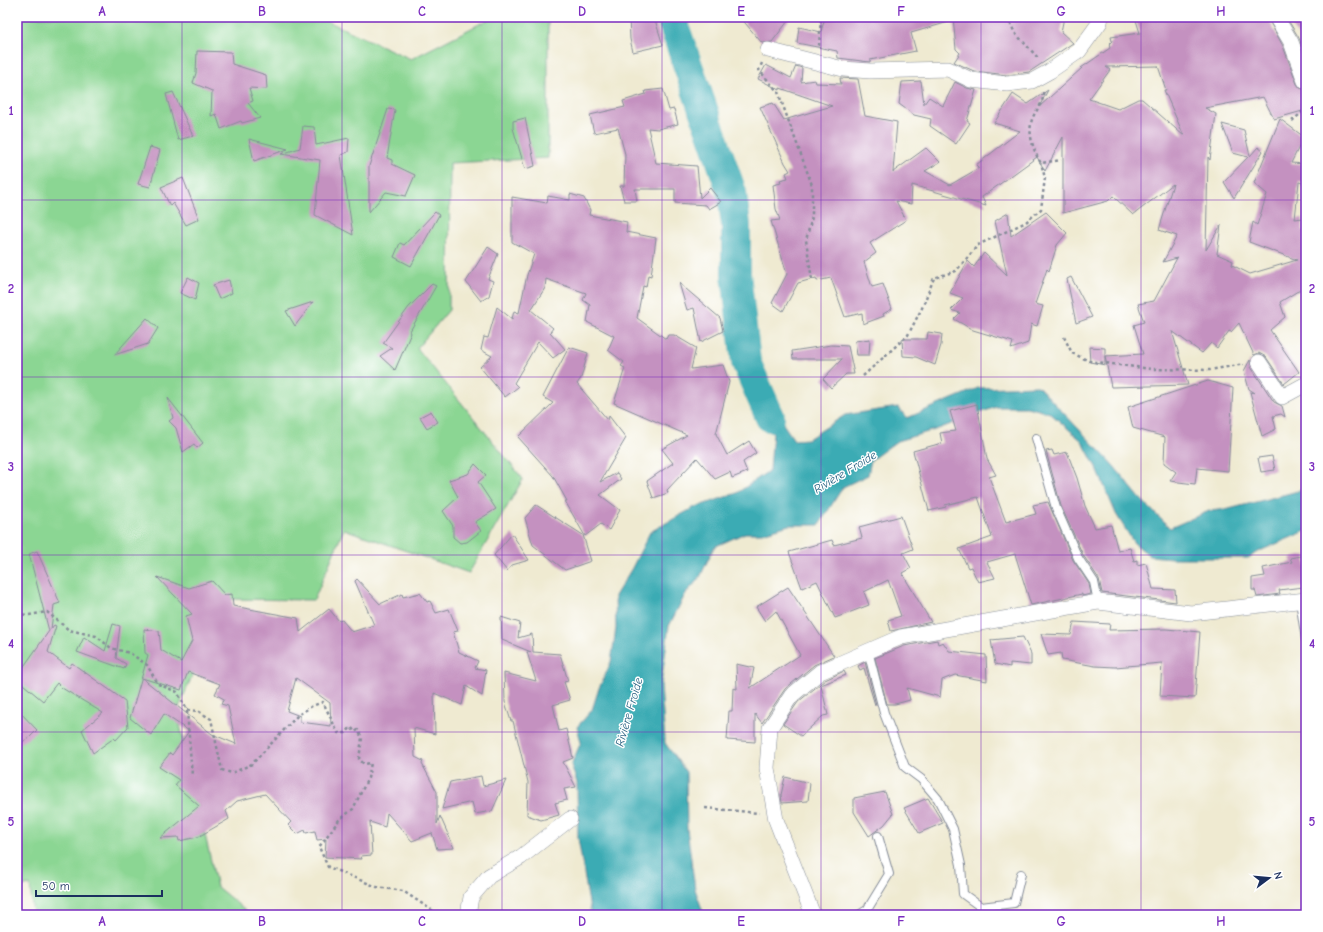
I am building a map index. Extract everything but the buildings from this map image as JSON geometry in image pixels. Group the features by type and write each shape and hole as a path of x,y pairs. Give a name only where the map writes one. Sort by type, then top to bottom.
{"street":[{"path":"768,50 844,69 870,71 948,69 971,80 1007,84 1032,81 1079,51 1100,22 1101,17"},
{"path":"1276,17 1291,42 1305,81"},
{"path":"1259,362 1282,397 1306,384"},
{"path":"813,915 776,820 767,768 770,728 791,696 820,672 901,637 1098,602 1191,613 1303,600"},
{"path":"468,915 471,897 489,876 522,857 570,819"}],"lane":[{"path":"1036,438 1056,508 1078,558 1094,582 1098,602"},
{"path":"1303,600 1306,640"},
{"path":"868,651 884,713 904,767 921,779 938,800 953,829 961,865 963,894 981,907 1014,903 1021,874"},
{"path":"860,915 867,910 889,874 878,836"}],"path":[{"path":"818,62 821,17"},
{"path":"863,376 908,335 922,308 934,278 956,271 978,245 1026,222 1041,208 1045,178 1042,163 1036,155 1030,127 1034,115 1044,99 1046,73 1015,33 1007,17"},
{"path":"768,50 759,70 778,92 812,185 812,217 806,240 812,280"},
{"path":"1292,120 1306,109"},
{"path":"1042,163 1061,160"},
{"path":"1064,337 1072,353 1089,362 1151,369 1210,370 1259,362"},
{"path":"17,614 29,615 47,612 69,630 96,636 112,648 130,653 147,665 158,684 177,692 187,710 192,776"},
{"path":"187,710 198,711 211,719 222,770 232,773 252,764 298,715 312,706 323,702 338,733 346,733 351,727 355,732 358,730 362,738 359,759 364,764 371,762 368,778 353,809 339,820 319,847 328,867 377,887 403,891 439,915"},
{"path":"705,808 755,811 776,820"}],"green space":[{"path":"17,17 318,17 411,59 493,17 548,17 548,158 450,163 449,310 417,348 523,479 469,573 344,529 314,600 224,599 177,712 217,887 251,915 33,915 30,885 17,888"}],"water":[{"name":"Rivière Froide","path":"753,379 794,440 808,439 845,415 898,407 907,418 978,388 1038,386 1113,465 1139,497 1170,528 1209,511 1229,509 1298,491 1306,484 1306,531 1262,550 1248,558 1172,558 1150,556 1134,543 1116,514 1097,469 1082,441 1050,413 1027,407 996,407 938,429 897,441 871,460 868,475 843,487 819,525 789,525 762,533 745,533 714,547 700,577 685,595 669,626 661,686 665,743 686,772 687,829 695,889 704,915 591,915 578,838 577,783 571,765 581,742 577,727 592,710 599,688 611,662 616,628 615,596 632,568 650,532 693,508 737,493 770,470 773,433 759,413"}],"waterway":[{"path":"671,17 732,193 736,225 736,274 746,362 770,417"}]}
